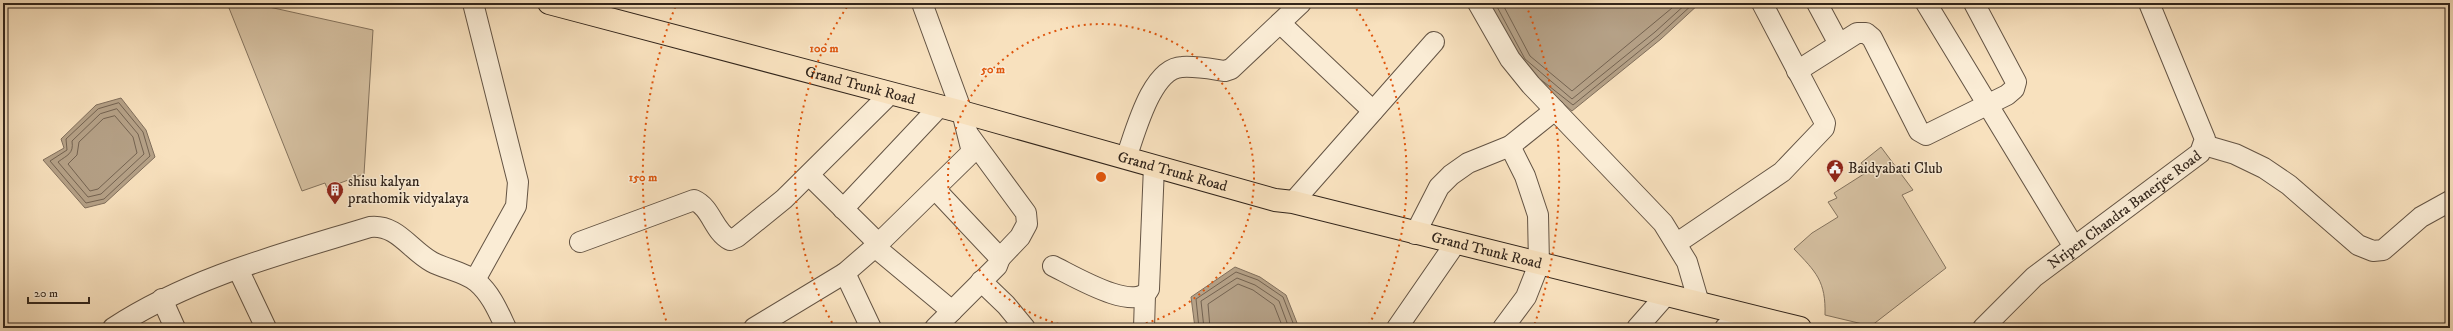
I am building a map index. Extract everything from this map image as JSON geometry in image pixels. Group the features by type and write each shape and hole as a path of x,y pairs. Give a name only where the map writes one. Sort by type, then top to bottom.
{"main road":[{"name":"Grand Trunk Road","path":"554,4 940,106 1275,200 1293,202 1455,244 1699,303 1735,322 1800,328"}],"street":[{"path":"472,3 518,182 516,206 475,280"},
{"path":"754,328 845,273 877,245 972,152 962,112 922,3"},
{"path":"1126,158 1148,99 1155,85 1163,76 1181,66 1225,71 1230,69 1301,3"},
{"path":"1478,3 1510,59 1555,110 1663,223 1677,243 1687,262 1699,303"},
{"path":"1677,243 1782,172 1822,132 1825,123 1762,3"},
{"path":"1817,3 1839,44"},
{"path":"1926,3 1987,106 2074,247"},
{"path":"1797,71 1857,33 1866,33 1872,38 1918,130 1926,135 1987,106 2007,95 2014,89 2016,82 1974,3"},
{"name":"Nripen Chandra Banerjee Road","path":"1983,328 2034,277 2200,153 2205,139 2149,3"},
{"path":"1280,23 1373,111"},
{"path":"1293,202 1434,42"},
{"path":"580,242 694,200 701,204 722,235 730,240 737,237 784,200 891,93"},
{"path":"843,209 940,106"},
{"path":"1415,234 1439,187 1451,175 1468,164 1510,146 1555,110"},
{"path":"935,328 997,266 1000,258 1020,237 1027,224 1026,213 967,133"},
{"path":"2204,145 2235,154 2264,168 2289,185 2353,241 2373,251 2383,250 2421,217 2450,201"},
{"path":"1503,328 1526,297 1539,264 1538,215 1525,176 1510,146"},
{"path":"1144,328 1145,295 1149,289 1154,166"},
{"path":"809,175 877,245 952,311"},
{"path":"935,189 1000,258"},
{"path":"113,328 162,299 238,270 315,244 380,226 390,229 431,261 475,280 494,302 506,328"},
{"path":"1397,328 1455,244"},
{"path":"1053,266 1121,297 1135,299 1145,295"},
{"path":"238,270 266,328"},
{"path":"845,273 871,328"},
{"path":"981,281 1006,305 1025,328"},
{"path":"1637,328 1666,295"},
{"path":"162,299 175,328"}],"shaded area":[{"path":"227,3 251,3 373,30 364,174 327,188 325,183 302,191"},
{"path":"1881,147 1913,190 1902,195 1946,268 1871,326 1825,315 1824,294 1818,278 1814,271 1794,249 1812,233 1838,217 1828,202 1837,198 1834,193 1867,172 1861,163"}],"water":[{"path":"1485,3 1700,3 1661,39 1572,111 1518,65"},
{"path":"121,98 146,130 155,157 105,203 85,208 43,160 64,148 61,139 96,105"},
{"path":"1235,267 1260,277 1286,295 1299,328 1195,328 1191,297"}],"place":[{"name":"Baidyabati Club","path":"1835,183"},
{"name":"shisu kalyan prathomik vidyalaya","path":"335,205"}]}
